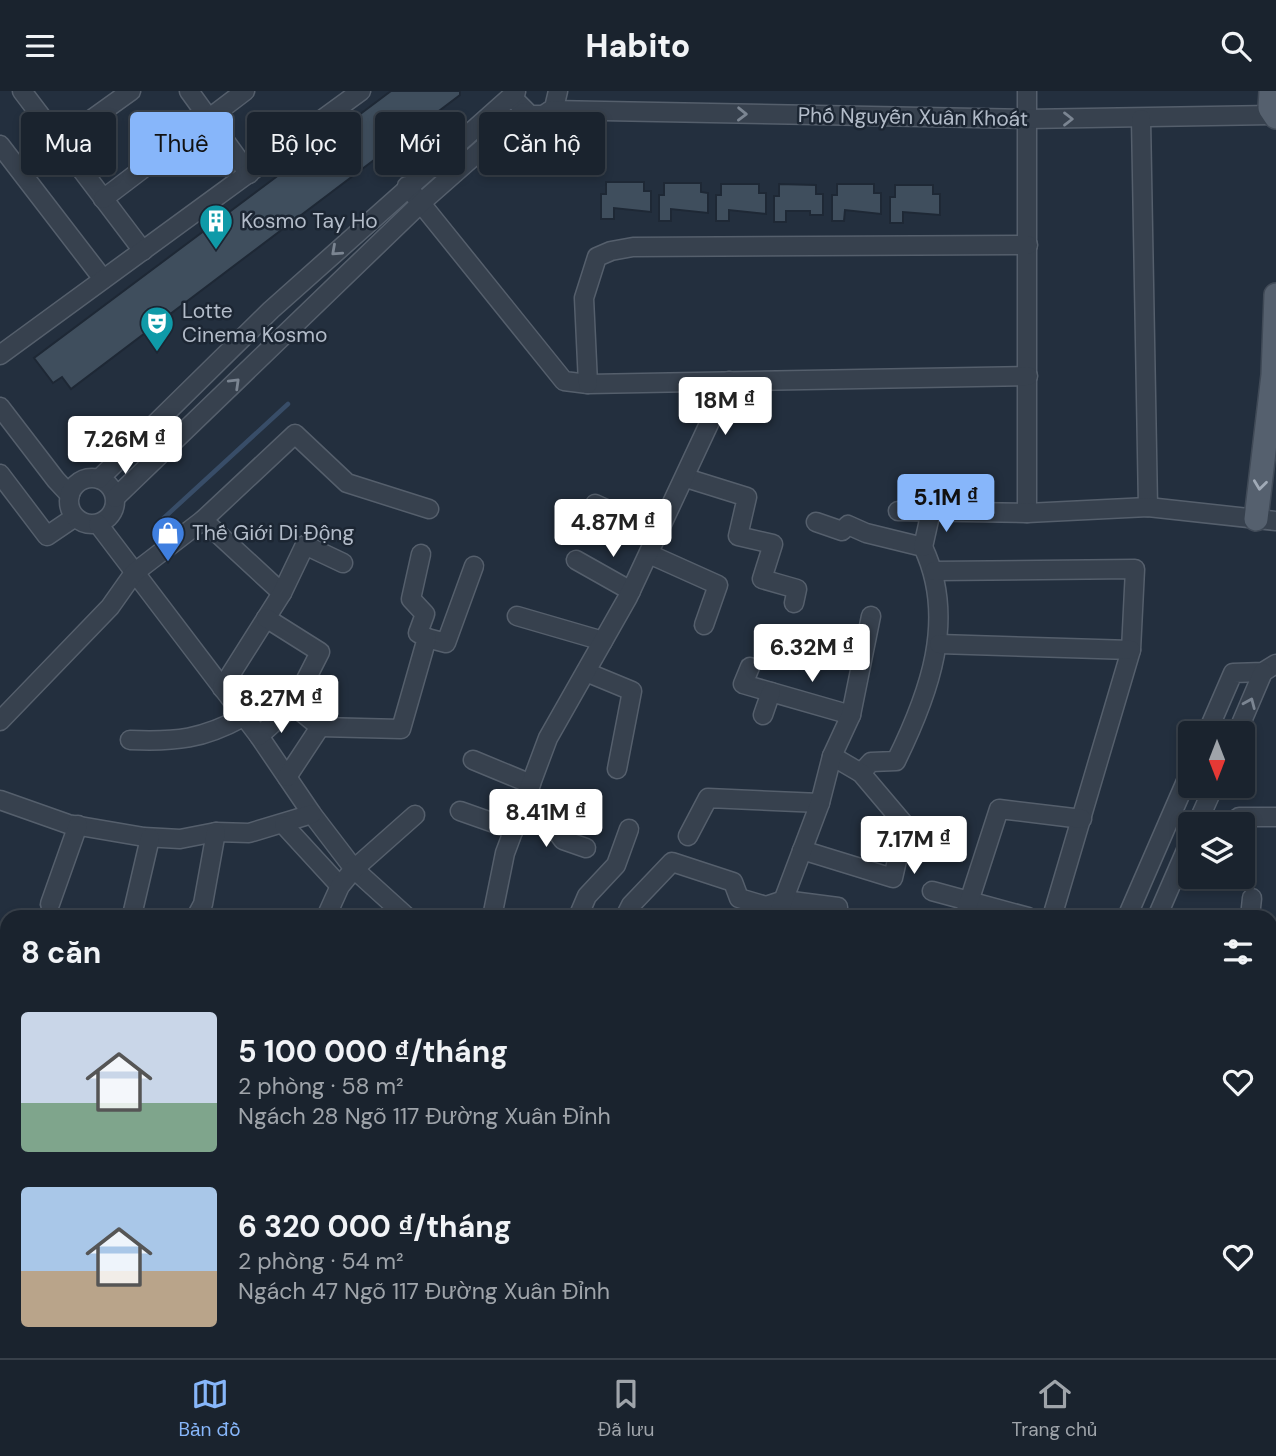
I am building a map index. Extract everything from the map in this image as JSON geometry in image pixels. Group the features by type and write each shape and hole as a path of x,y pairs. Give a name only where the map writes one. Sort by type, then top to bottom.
{"main road":[{"path":"1270,91 1268,100 1275,116"},
{"path":"1266,520 1276,295"}],"street":[{"path":"102,112 131,91"},
{"path":"188,91 202,112"},
{"path":"218,112 245,91"},
{"path":"332,112 360,91"},
{"path":"551,110 557,102 558,91"},
{"path":"1027,91 1027,513"},
{"path":"25,92 39,112"},
{"path":"516,92 516,100 524,112"},
{"path":"99,479 271,310 407,186 516,92"},
{"name":"Phố Nguyễn Xuân Khoát","path":"546,112 1026,119 1275,116"},
{"path":"1141,119 1148,507"},
{"path":"0,145 103,279"},
{"path":"115,498 111,488 99,479 83,480 70,495 69,506 75,517 83,523 98,524 110,516 115,498 422,202 479,152"},
{"path":"233,153 247,171"},
{"path":"85,175 143,251"},
{"path":"103,199 135,175"},
{"path":"0,355 248,175"},
{"path":"407,186 564,381 588,383 1028,376"},
{"path":"588,383 584,298 597,257 611,251 633,247 1028,245"},
{"path":"493,910 505,853 548,738 631,591 729,381"},
{"path":"0,407 56,481 70,495"},
{"path":"0,721 110,607 134,573 203,520 295,434 347,483 429,509"},
{"path":"1,478 47,536 75,517"},
{"path":"686,478 747,497 738,536 773,544 762,579 797,589 794,603"},
{"path":"595,504 659,533"},
{"path":"898,511 1027,513 1148,507 1266,520"},
{"path":"861,773 871,762 896,761 931,681 939,644 934,571 923,547 931,512"},
{"path":"203,520 282,593"},
{"path":"816,522 842,531 848,525 866,533 923,547"},
{"path":"98,524 259,736 312,814 354,869 399,910"},
{"path":"222,688 282,593 305,545 342,563"},
{"path":"421,554 411,599 425,614 418,633 446,643 474,566"},
{"path":"649,554 718,585 704,625"},
{"path":"576,560 631,591"},
{"path":"934,571 1135,569 1132,650 1054,910"},
{"path":"517,616 603,641"},
{"path":"781,908 820,803 832,756 851,715 871,616"},
{"path":"259,736 293,705 320,652 266,618"},
{"path":"293,705 320,727 401,729 427,638"},
{"path":"939,644 1132,650"},
{"path":"750,667 743,684 851,715"},
{"path":"1212,721 1233,673 1269,668"},
{"path":"1243,721 1269,668"},
{"path":"586,672 632,691 617,769"},
{"path":"763,715 771,692"},
{"path":"130,740 174,742 215,732 243,717"},
{"path":"287,777 320,727"},
{"path":"802,850 893,878 905,825 861,773 832,756"},
{"path":"473,761 531,784"},
{"path":"688,836 708,798 820,803"},
{"path":"1129,910 1179,798"},
{"path":"2,806 78,825 150,838 180,839 216,832 249,833 284,825 312,814"},
{"path":"521,810 546,817 563,840 586,848"},
{"path":"932,891 967,908 999,810 1082,819"},
{"path":"460,811 514,830"},
{"path":"329,910 340,886 354,869 415,815"},
{"path":"1255,817 1276,817"},
{"path":"50,904 78,825"},
{"path":"284,825 340,886"},
{"path":"581,910 587,896 615,865 629,829"},
{"path":"200,910 216,832"},
{"path":"133,910 150,838"},
{"path":"628,910 673,862 733,882 739,898 766,906 838,910"},
{"path":"1160,910 1178,869"},
{"path":"1251,910 1252,898"}],"building":[{"name":"Kosmo Tay Ho","path":"391,91 460,91 460,95 438,112 375,112 375,159 361,170 361,113"},
{"name":"Kosmo Tay Ho","path":"279,175 354,175 71,389 62,377 53,383 34,358"},
{"path":"606,182 644,182 644,191 651,191 651,212 614,208 614,219 601,219 601,194 606,194"},
{"path":"664,183 701,183 701,192 708,193 708,213 671,209 671,221 659,221 659,195 664,195"},
{"path":"721,184 759,184 759,193 766,193 766,214 729,210 729,221 716,221 716,195 721,195"},
{"path":"779,184 816,185 816,194 823,194 823,215 810,215 810,211 786,211 786,222 774,222 774,196 779,196"},
{"path":"837,184 874,184 874,193 881,193 881,214 845,210 844,221 832,221 832,195 837,195"},
{"path":"895,185 933,185 933,194 940,194 940,215 903,212 903,223 890,223 890,197 895,197"}],"waterway":[{"path":"155,526 288,404"}],"place":[{"name":"Kosmo Tay Ho","path":"216,251"},
{"name":"Lotte Cinema Kosmo","path":"157,353"},
{"name":"Thế Giới Di Động","path":"168,563"}]}
